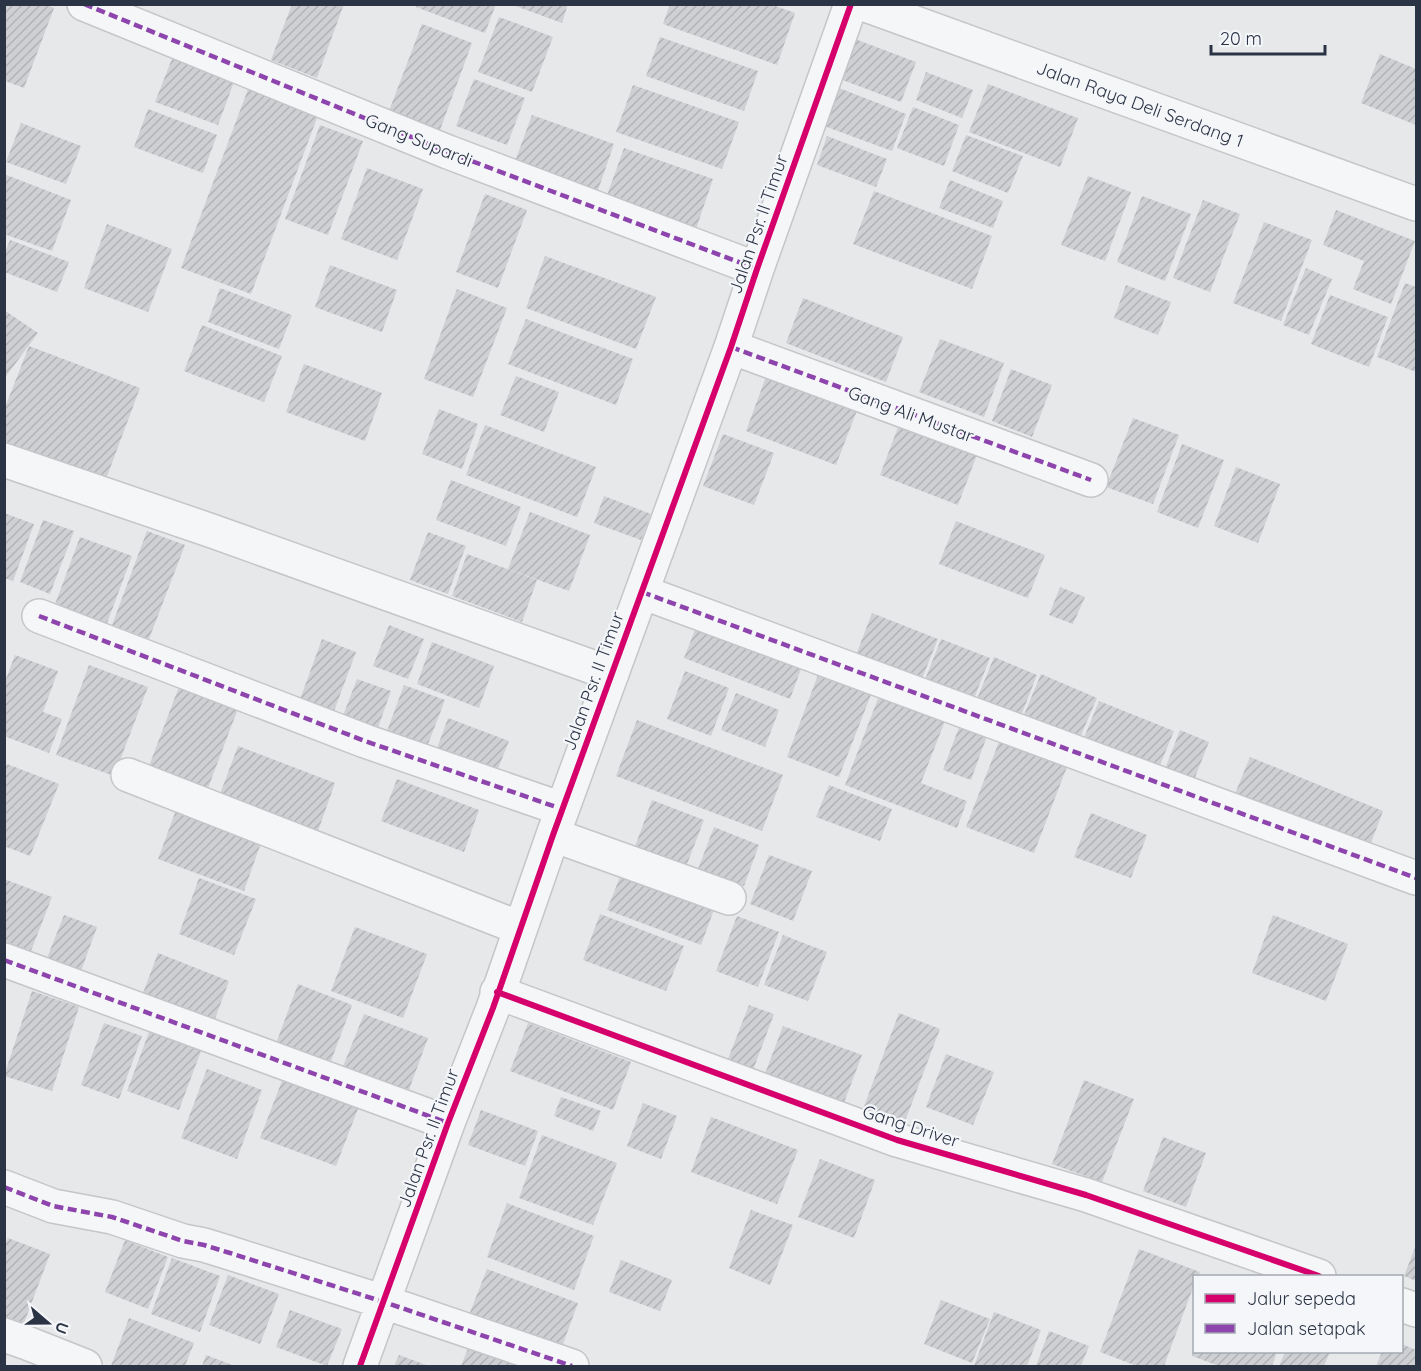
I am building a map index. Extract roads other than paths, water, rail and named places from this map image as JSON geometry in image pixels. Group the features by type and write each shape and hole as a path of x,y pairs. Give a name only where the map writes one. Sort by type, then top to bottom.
{"street":[{"name":"Gang Supardi","path":"84,4 448,152 757,269"},
{"name":"Jalan Psr. II Timur","path":"360,1366 448,1123 493,1008 558,822 731,347 851,4"},
{"name":"Jalan Raya Deli Serdang 1","path":"863,4 1416,204"},
{"name":"Gang Ali Mustar","path":"731,347 1091,480"},
{"path":"4,460 223,535 612,674"},
{"path":"642,592 1416,878"},
{"path":"39,616 365,741 558,822 729,898"},
{"path":"128,775 520,928"},
{"path":"4,960 448,1123"},
{"name":"Gang Driver","path":"497,992 897,1140 1086,1195 1316,1275"},
{"path":"4,1187 54,1206 112,1217 183,1241 204,1245 384,1302 572,1366"},
{"path":"4,1335 85,1366"}]}
